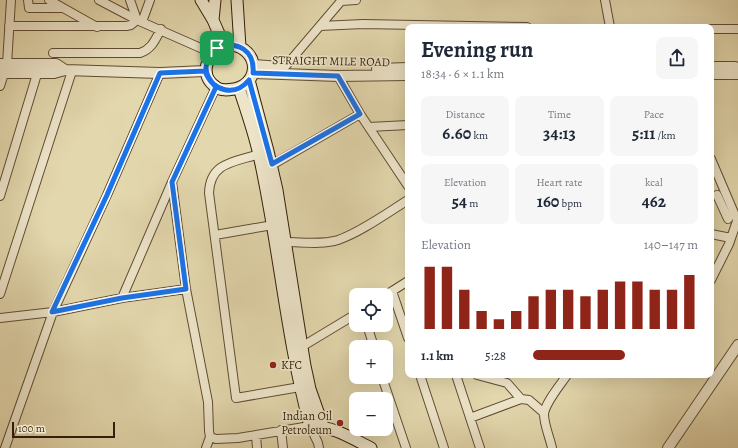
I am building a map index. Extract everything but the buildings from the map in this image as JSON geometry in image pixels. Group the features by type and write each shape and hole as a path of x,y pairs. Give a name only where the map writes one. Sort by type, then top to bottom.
{"main road":[{"path":"201,0 213,20 224,45"},
{"path":"213,20 215,0"},
{"path":"237,0 240,47"},
{"path":"252,73 246,84 239,88 226,91 216,87 208,80 205,71 212,53 217,48 224,45 240,47 251,55 252,73 272,164 286,242 305,366 310,389 323,426"},
{"path":"239,88 259,154 273,225 300,387 310,426 323,426 345,434 371,448"}],"street":[{"path":"0,86 9,26 11,0"},
{"path":"28,0 29,8 63,8"},
{"path":"49,0 97,27"},
{"path":"99,0 140,21 161,29 212,53"},
{"path":"130,0 140,21"},
{"path":"9,26 126,26 140,21 150,0"},
{"path":"284,68 342,0 356,0"},
{"path":"605,0 609,24"},
{"path":"320,26 363,24 405,25"},
{"path":"53,53 140,53 146,51 152,46 161,29"},
{"path":"714,29 738,29"},
{"path":"3,68 56,64 68,71"},
{"path":"714,67 738,67"},
{"path":"3,68 37,74 68,71 160,73 205,71"},
{"name":"STRAIGHT MILE ROAD","path":"252,73 284,68 405,68"},
{"path":"0,294 68,71"},
{"path":"5,448 52,312 107,195 160,73"},
{"name":"STRAIGHT MILE ROAD","path":"252,73 338,76 405,76"},
{"path":"0,196 37,74"},
{"path":"714,74 738,74"},
{"path":"338,76 360,114 405,181"},
{"path":"122,298 172,182 216,87"},
{"path":"272,164 360,114"},
{"path":"369,127 405,125"},
{"path":"259,154 221,167 212,176 210,184 236,398 300,387"},
{"path":"714,166 738,219 731,238 714,274"},
{"path":"172,182 186,289 208,402 208,431 210,437 206,448"},
{"path":"717,195 728,219"},
{"path":"286,242 326,242 338,240 370,224 405,202"},
{"path":"215,235 273,225"},
{"path":"714,234 731,238"},
{"path":"393,290 405,283"},
{"path":"0,318 52,312 122,298 186,289"},
{"path":"393,302 405,331"},
{"path":"303,346 349,318"},
{"path":"671,447 738,345"},
{"path":"421,378 444,448"},
{"path":"457,378 480,448"},
{"path":"488,378 507,383 521,399"},
{"path":"552,448 544,413 546,407 565,378"},
{"path":"384,384 406,448"},
{"path":"470,418 521,399 529,400 544,413"},
{"path":"210,437 224,439 310,426 319,446"},
{"path":"319,446 323,426"},
{"path":"281,430 283,448"},
{"path":"256,435 257,448"}],"place":[{"name":"KFC","path":"273,365"},
{"name":"Indian Oil Petroleum","path":"340,423"}],"route":[{"path":"217,48 208,60 205,71 208,80 216,87 172,182 186,289 122,298 52,312 107,195 160,73 205,71 208,80 216,87 226,91 239,88 246,84 249,80 272,164 360,114 338,76 253,73 254,65 251,55 240,47 224,45 217,48"}]}
